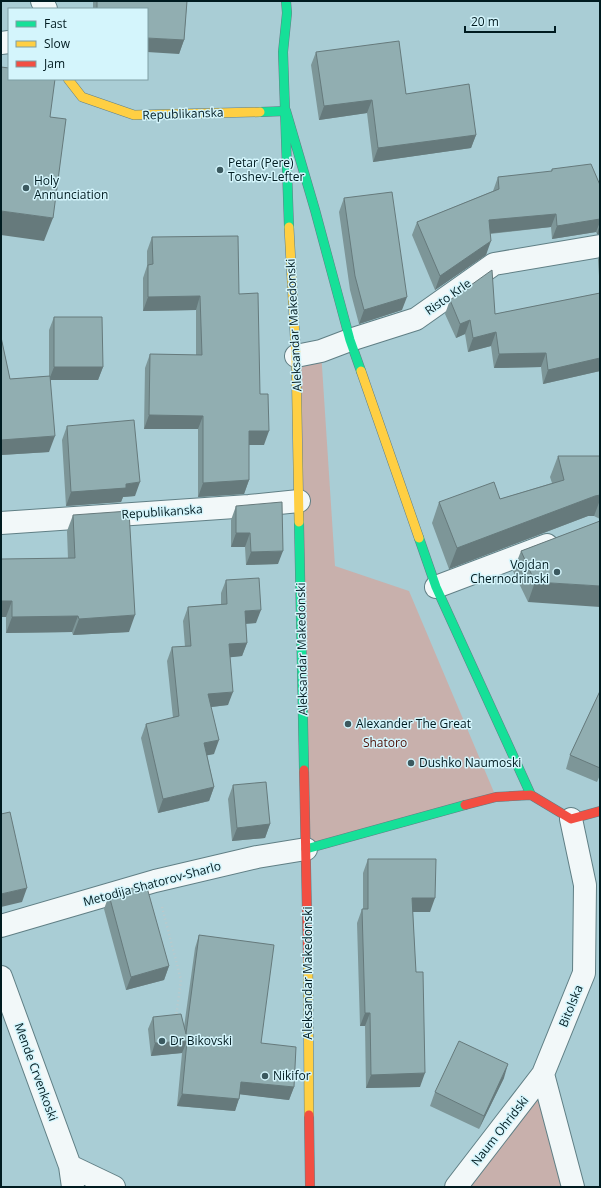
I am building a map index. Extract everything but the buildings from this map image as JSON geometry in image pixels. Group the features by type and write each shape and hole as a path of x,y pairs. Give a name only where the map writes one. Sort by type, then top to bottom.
{"street":[{"name":"Aleksandar Makedonski","path":"286,1 287,13 283,52 290,245 296,356 307,898 310,1187"},
{"name":"Republikanska","path":"69,80 82,97 134,115 286,111"},
{"name":"Aleksandar Makedonski","path":"286,111 315,210 350,340 436,587 531,796"},
{"name":"Risto Krle","path":"296,356 321,351 416,319 494,264 600,246"},
{"name":"Republikanska","path":"1,523 248,506 299,501"},
{"path":"436,587 563,539"},
{"path":"306,849 496,797 531,796 571,819 600,811"},
{"name":"Bitolska","path":"543,1074 584,973 592,888 571,819"},
{"name":"Metodija Shatorov-Sharlo","path":"1,926 155,881 257,857 306,849"},
{"path":"584,973 600,954"},
{"name":"Mende Crvenkoski","path":"1,977 72,1177 114,1187"},
{"path":"543,1074 573,1187"},
{"name":"Naum Ohridski","path":"456,1187 543,1074"}],"path":[{"path":"155,881 181,980 176,1018"}],"green space":[{"name":"Shatoro","path":"321,351 335,566 409,591 496,797 306,849 296,356"},
{"path":"543,1074 573,1187 456,1187"}],"traffic: fast":[{"path":"286,1 287,13 283,52 289,227"},
{"path":"260,112 286,111 315,210 350,340 361,371"},
{"path":"299,522 304,770"},
{"path":"419,538 436,587 531,795"},
{"path":"306,849 465,805"}],"traffic: slow":[{"path":"69,80 82,97 134,115 260,112"},
{"path":"289,227 296,356 299,522"},
{"path":"361,371 419,538"},
{"path":"308,961 309,1115"}],"traffic: jam":[{"path":"304,770 308,961"},
{"path":"465,805 496,797 531,795 571,819 600,811"},
{"path":"309,1115 310,1187"}],"place":[{"name":"Petar (Pere) Toshev-Lefter","path":"220,170"},
{"name":"Holy Annunciation","path":"26,188"},
{"name":"Vojdan Chernodrinski","path":"557,572"},
{"name":"Alexander The Great","path":"348,724"},
{"name":"Dushko Naumoski","path":"411,763"},
{"name":"Dr Bikovski","path":"162,1041"},
{"name":"Nikifor","path":"265,1076"}]}
